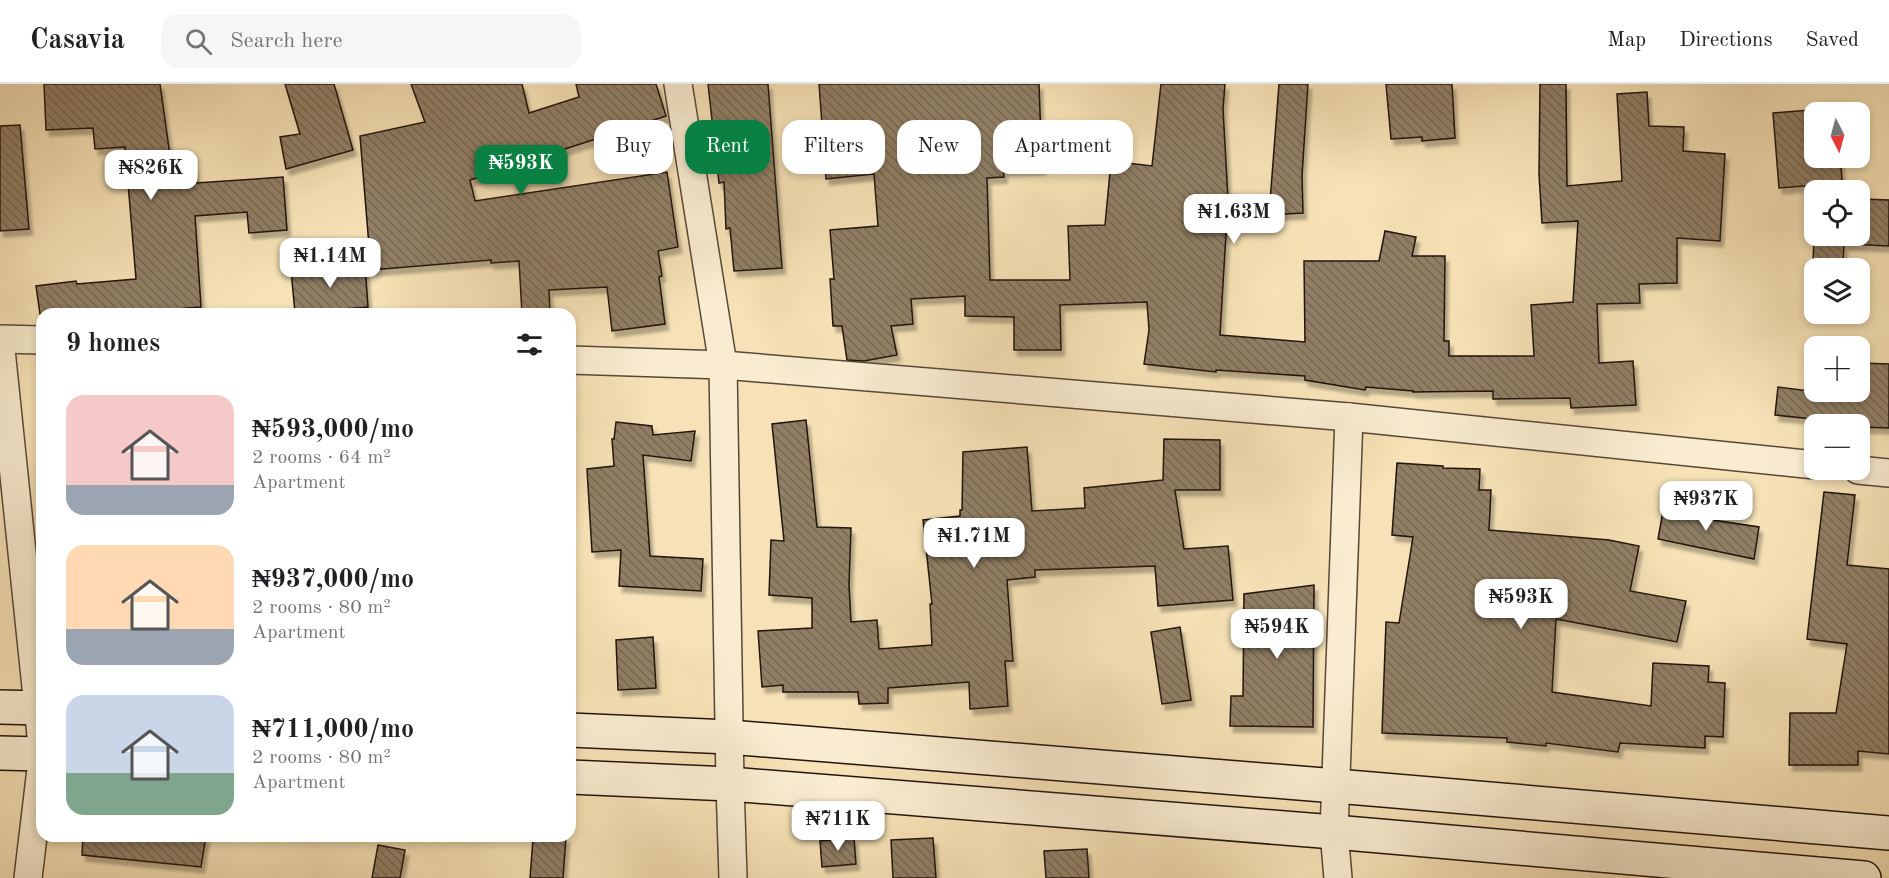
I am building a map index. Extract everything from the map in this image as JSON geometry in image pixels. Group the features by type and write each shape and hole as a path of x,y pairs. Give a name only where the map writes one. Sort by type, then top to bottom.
{"street":[{"path":"678,84 723,365 733,878"},
{"path":"36,340 0,340 36,671"},
{"path":"576,360 723,365 1348,417 1804,464"},
{"path":"1338,878 1334,832 1348,417"},
{"path":"1870,471 1889,473"},
{"path":"0,707 36,708"},
{"path":"576,730 729,737 1889,834"},
{"path":"0,753 36,754"},
{"path":"576,777 730,784 1334,832 1864,878"},
{"path":"28,878 36,811"}],"building":[{"path":"44,84 160,84 172,170 194,168 196,183 283,177 287,230 249,233 247,212 195,216 201,307 39,308 36,286 76,281 77,284 136,279 125,147 95,149 93,128 46,130"},
{"path":"285,84 334,84 353,150 286,169 280,137 300,134"},
{"path":"411,84 522,84 529,113 579,97 576,84 656,84 666,116 654,120 594,120 594,140 470,180 475,201 654,174 667,174 678,247 658,251 665,324 612,331 607,287 549,290 550,308 522,308 519,261 491,263 491,260 371,270 360,136 425,122"},
{"path":"708,84 768,84 782,268 734,271 730,228 726,229 724,182 719,183 718,174 770,174 770,120 712,120"},
{"path":"819,84 1039,84 1040,120 993,120 993,174 1004,174 1004,177 987,178 990,280 1070,280 1068,226 1105,225 1110,174 1133,174 1133,164 1152,166 1161,84 1225,84 1223,109 1229,217 1227,217 1220,335 1305,342 1304,261 1379,261 1385,231 1416,237 1412,256 1445,256 1444,341 1449,341 1449,356 1534,356 1531,305 1573,302 1578,221 1542,223 1539,174 1540,84 1566,84 1567,186 1622,181 1617,94 1647,92 1649,126 1684,127 1683,151 1725,154 1720,241 1677,238 1677,283 1639,284 1640,303 1597,304 1599,363 1633,361 1636,405 1571,408 1570,398 1493,399 1493,391 1413,392 1366,387 1365,390 1305,380 1305,376 1216,370 1216,372 1144,364 1149,330 1147,302 1060,305 1061,350 1014,350 1014,317 965,316 965,296 911,299 913,324 891,326 897,355 864,361 847,360 842,326 833,326 830,279 834,279 830,230 878,226 874,174 885,174 885,120 822,120"},
{"path":"1279,84 1308,84 1302,176 1303,213 1269,215"},
{"path":"1386,84 1452,84 1455,138 1422,141 1422,137 1391,139"},
{"path":"1804,111 1804,168 1841,168 1842,180 1804,180 1804,186 1779,188 1773,113"},
{"path":"20,125 29,229 0,231 0,126"},
{"path":"826,174 874,174 826,179"},
{"path":"1870,199 1889,200 1889,246 1870,245"},
{"path":"1814,246 1844,246 1843,258 1813,258"},
{"path":"365,265 368,307 295,308 291,270"},
{"path":"1870,363 1889,364 1889,428 1870,427 1870,414 1804,414 1804,418 1775,415 1778,387 1804,390 1804,402 1870,402"},
{"path":"806,420 817,527 851,528 849,585 851,622 877,620 879,649 932,645 930,604 932,604 923,520 960,516 963,452 1027,447 1032,511 1085,508 1084,488 1163,480 1164,439 1220,440 1220,490 1175,490 1184,549 1228,546 1233,600 1158,606 1155,566 1035,570 1035,577 1007,580 1013,661 1005,661 1008,706 970,709 969,682 888,688 888,703 859,704 858,692 783,692 783,685 762,687 758,631 812,628 812,598 769,595 771,540 784,541 772,424"},
{"path":"616,422 652,426 653,435 695,431 691,461 643,455 650,556 703,559 701,591 619,586 621,550 592,552 587,469 614,466 612,439 614,439"},
{"path":"1397,463 1480,469 1479,490 1491,490 1489,530 1609,540 1639,546 1630,591 1686,601 1677,642 1556,619 1552,692 1651,706 1653,663 1709,666 1708,682 1725,683 1723,737 1705,736 1705,748 1620,743 1618,752 1546,743 1546,746 1507,742 1507,738 1382,733 1386,622 1399,623 1413,537 1392,535"},
{"path":"1824,492 1855,495 1847,565 1889,569 1889,754 1858,751 1858,765 1789,765 1790,713 1836,713 1847,644 1807,639"},
{"path":"1665,500 1695,506 1693,517 1759,527 1754,559 1658,539"},
{"path":"1314,585 1313,727 1230,726 1231,696 1243,696 1244,594"},
{"path":"1180,627 1191,700 1162,704 1151,632"},
{"path":"653,637 656,688 618,690 616,640"},
{"path":"854,838 856,864 822,867 820,841"},
{"path":"933,838 936,878 893,878 891,840"},
{"path":"83,842 205,842 201,867 82,855"},
{"path":"533,842 566,842 563,878 530,878"},
{"path":"378,845 405,850 400,878 372,878"},
{"path":"1087,849 1089,878 1046,878 1044,851"}]}
